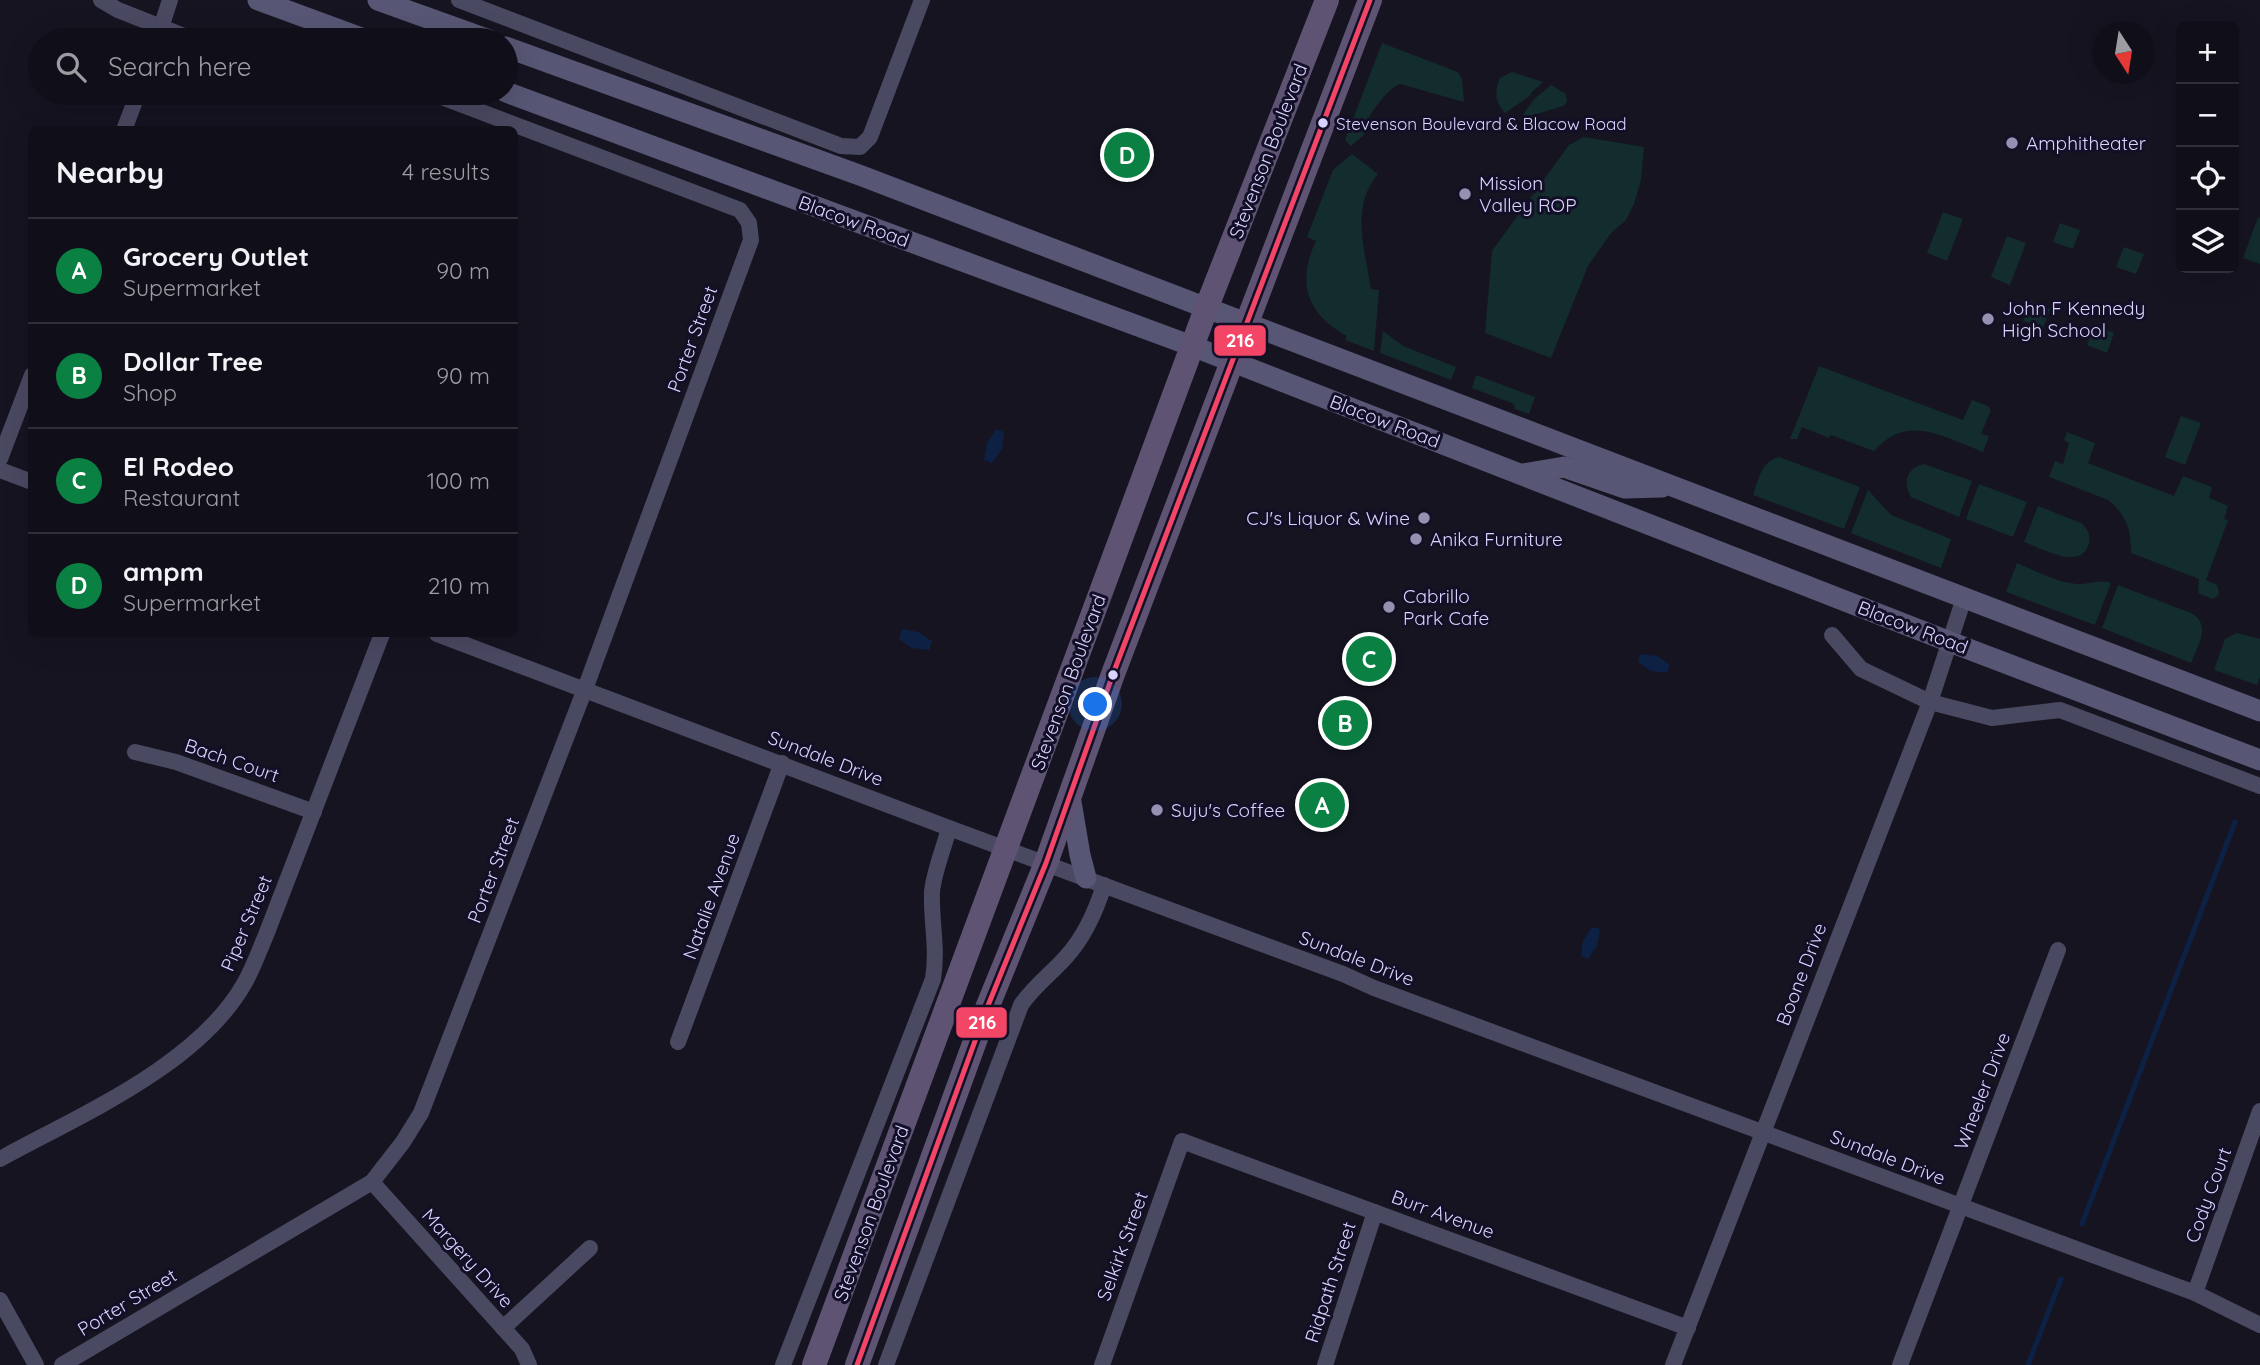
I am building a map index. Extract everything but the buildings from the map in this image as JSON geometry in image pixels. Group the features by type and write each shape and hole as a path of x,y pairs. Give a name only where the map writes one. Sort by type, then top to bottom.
{"main road":[{"path":"258,0 334,28"},
{"path":"378,0 456,28"},
{"name":"Stevenson Boulevard","path":"814,1365 1192,345 1327,0"},
{"name":"Stevenson Boulevard","path":"857,1365 987,1008 1046,863 1112,674 1370,0"},
{"path":"518,51 862,176 2260,711"},
{"name":"Blacow Road","path":"518,96 1192,345 1950,642 2260,760"},
{"path":"1521,474 1564,467 1625,488 1674,486"},
{"path":"1070,796 1095,881"}],"street":[{"path":"101,0 149,28"},
{"path":"161,28 170,0"},
{"path":"458,0 841,146 860,147 870,137 922,0"},
{"path":"126,126 133,105"},
{"name":"Porter Street","path":"62,1365 372,1182 421,1114 585,689 751,240 750,223 740,210 463,105"},
{"path":"0,459 28,386"},
{"path":"0,470 28,480"},
{"name":"Boone Drive","path":"1673,1365 1930,702 1964,598"},
{"name":"Blacow Road","path":"1832,635 1861,669 1930,702 1992,718 2060,710 2260,786"},
{"name":"Piper Street","path":"0,1159 140,1082 192,1046 218,1019 244,985 381,637"},
{"name":"Sundale Drive","path":"445,637 1374,988 2195,1293 2260,1325"},
{"name":"Bach Court","path":"135,752 176,762 314,812"},
{"name":"Natalie Avenue","path":"678,1042 782,763"},
{"name":"Stevenson Boulevard","path":"783,1365 933,979 937,955 932,920 933,888 949,828"},
{"path":"886,1365 1021,1005 1030,991 1067,957 1083,935 1097,908 1095,881"},
{"name":"Wheeler Drive","path":"1900,1365 2059,950"},
{"name":"Cody Court","path":"2195,1293 2260,1111"},
{"name":"Burr Avenue","path":"1182,1141 1688,1328"},
{"name":"Selkirk Street","path":"1102,1365 1182,1141"},
{"name":"Margery Drive","path":"372,1182 522,1349 529,1365"},
{"name":"Ridpath Street","path":"1325,1365 1375,1212"},
{"path":"503,1328 590,1248"},
{"path":"0,1300 36,1365"}],"green space":[{"path":"1382,43 1458,72 1462,79 1464,102 1400,84 1383,98 1360,130 1365,134 1351,146 1345,140"},
{"path":"1512,72 1543,82 1531,95 1505,113 1497,101 1497,88 1500,78"},
{"path":"1551,85 1566,94 1567,102 1563,106 1520,119 1534,99"},
{"path":"1584,137 1644,147 1641,180 1626,220 1611,233 1588,266 1551,358 1485,333 1492,251 1569,145"},
{"path":"1352,154 1378,174 1369,187 1362,215 1363,244 1371,289 1379,290 1374,351 1345,340 1347,336 1322,318 1314,307 1306,284 1310,256 1316,241 1307,237 1333,170"},
{"path":"1943,212 1963,219 1947,261 1927,253"},
{"path":"2258,217 2260,218 2260,264 2243,258"},
{"path":"2060,223 2080,230 2073,249 2053,242"},
{"path":"2007,236 2026,243 2010,285 1991,277"},
{"path":"2124,247 2144,254 2136,274 2116,267"},
{"path":"2031,301 2050,309 2043,328 2023,321"},
{"path":"2094,326 2114,333 2107,353 2087,345"},
{"path":"1383,331 1403,346 1456,367 1451,380 1380,353"},
{"path":"1819,366 1963,420 1972,400 1988,406 1991,410 1981,434 1989,436 1983,452 1940,435 1913,431 1900,433 1874,451 1802,427 1797,439 1790,439"},
{"path":"1476,375 1535,397 1529,414 1515,409 1514,404 1472,388"},
{"path":"2181,416 2201,423 2185,465 2165,457"},
{"path":"2067,432 2095,443 2088,463 2174,496 2183,476 2212,487 2209,498 2228,506 2224,519 2228,520 2206,580 2217,585 2218,596 2212,599 2198,593 2199,579 2131,553 2127,524 2120,511 2108,500 2049,477 2055,461 2063,464 2069,443 2064,440"},
{"path":"1779,457 1860,487 1844,529 1753,495 1764,467"},
{"path":"1924,464 1972,481 1959,517 1911,497 1907,486 1908,476"},
{"path":"1979,484 2027,502 2013,537 1966,519"},
{"path":"1868,490 1891,515 1951,539 1941,568 1851,533"},
{"path":"2038,506 2081,523 2089,537 2085,552 2078,556 2060,556 2024,542"},
{"path":"2017,563 2069,583 2111,583 2095,625 2006,592"},
{"path":"2118,585 2191,613 2197,618 2201,623 2202,636 2191,663 2102,628"},
{"path":"2237,633 2260,639 2260,677 2257,685 2214,670 2225,639"}],"water":[{"path":"996,429 1004,432 1002,449 992,463 984,460 987,443"},
{"path":"902,629 918,632 932,641 929,650 912,648 899,639"},
{"path":"1640,654 1657,656 1670,665 1667,673 1651,671 1638,662"},
{"path":"1592,927 1600,929 1597,946 1588,959 1581,956 1583,940"}],"waterway":[{"path":"2082,1224 2235,822"},
{"path":"2028,1365 2061,1279"}],"transit line":[{"name":"216","path":"857,1365 987,1008 1046,863 1113,674 1370,0"}],"place":[{"name":"Stevenson Boulevard & Blacow Road","path":"1323,123"},
{"name":"Amphitheater","path":"2012,143"},
{"name":"ampm","path":"1127,155"},
{"name":"Mission Valley ROP","path":"1465,194"},
{"name":"John F Kennedy High School","path":"1988,319"},
{"name":"CJ's Liquor & Wine","path":"1424,518"},
{"name":"Anika Furniture","path":"1416,539"},
{"name":"Cabrillo Park Cafe","path":"1389,607"},
{"name":"El Rodeo","path":"1369,659"},
{"name":"Dollar Tree","path":"1345,723"},
{"name":"Grocery Outlet","path":"1322,805"},
{"name":"Suju's Coffee","path":"1157,810"}]}
